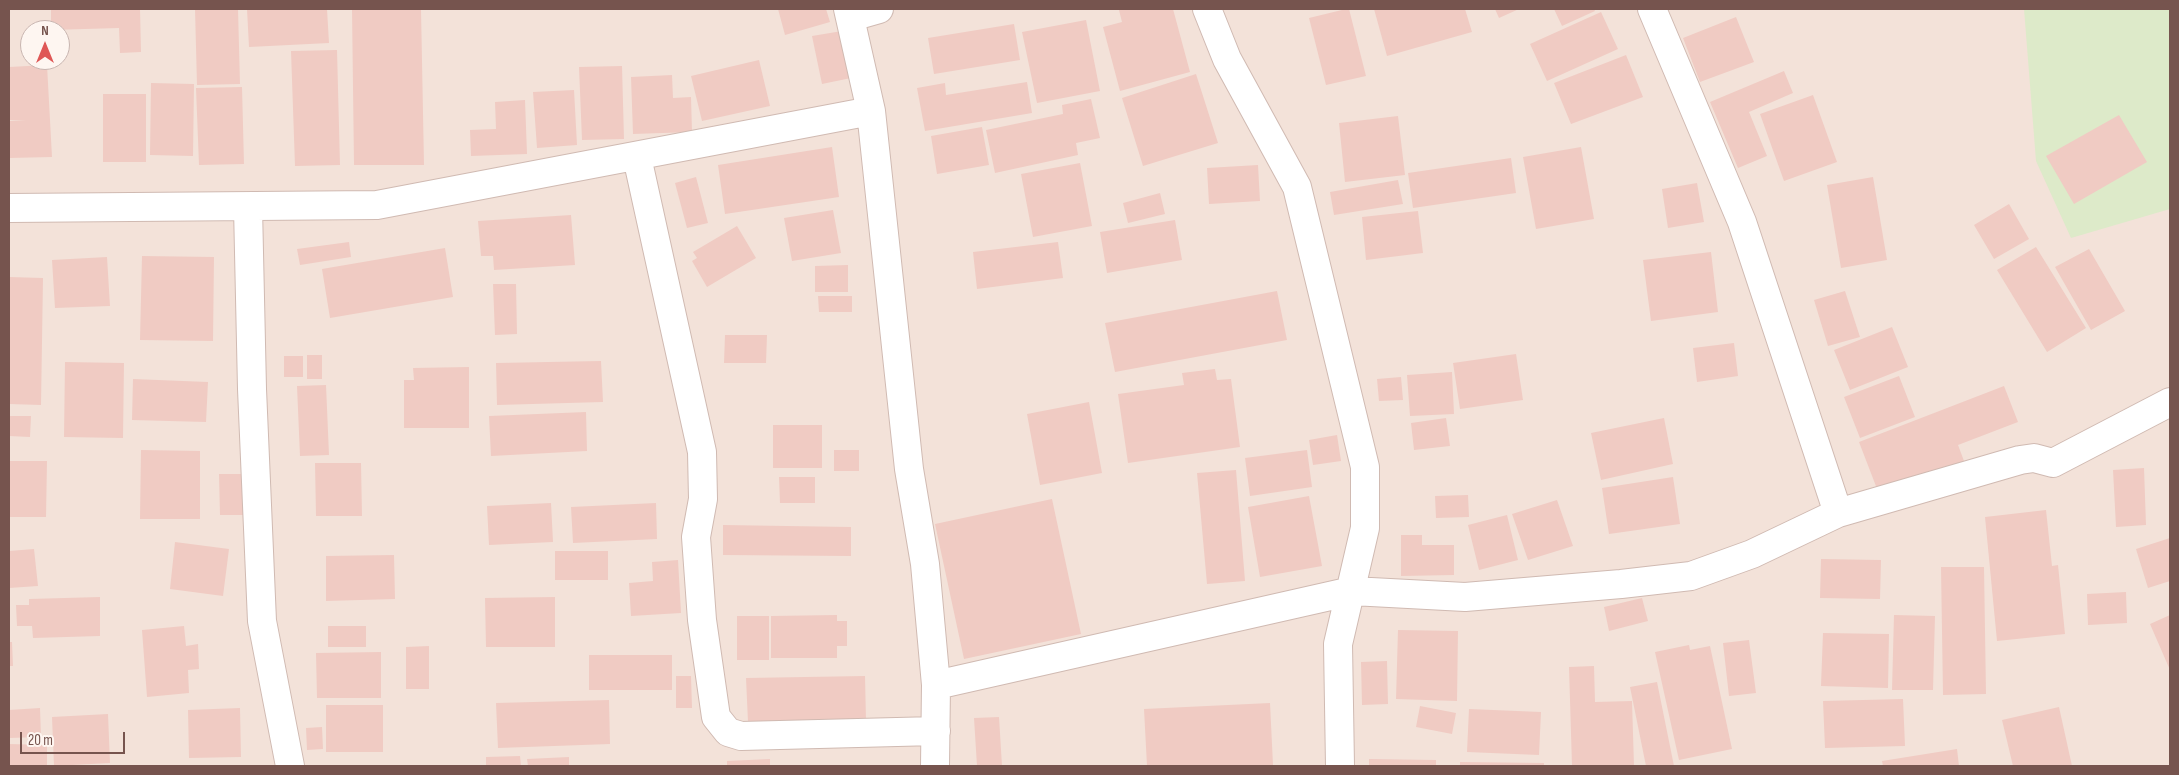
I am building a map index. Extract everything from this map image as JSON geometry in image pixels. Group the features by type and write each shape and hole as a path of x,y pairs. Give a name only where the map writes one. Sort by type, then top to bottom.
{"street":[{"path":"879,9 850,13 871,111 909,469 925,564 936,685 935,766"},
{"path":"1207,9 1226,59 1297,187 1365,467 1365,528 1352,591 1338,644 1340,766"},
{"path":"1652,9 1742,222 1838,513"},
{"path":"9,208 377,206 871,111"},
{"path":"637,156 702,452 703,499 696,537 702,620 716,717 728,732 741,736 936,731"},
{"path":"248,207 252,388 262,621 290,766"},
{"path":"936,685 1352,591 1465,597 1691,576 1752,554 1838,513 2020,460 2034,458 2053,463 2170,402"}],"shaded area":[{"path":"9,9 2031,9 2170,200 2170,766 9,766"}],"green space":[{"path":"2024,9 2170,9 2170,209 2071,238 2036,161"}],"building":[{"path":"51,9 140,9 141,52 120,53 119,28 70,29 70,20 51,20"},
{"path":"195,9 238,9 240,84 197,85"},
{"path":"247,9 327,9 329,43 249,47"},
{"path":"352,9 421,9 424,165 354,165"},
{"path":"778,9 826,9 830,22 785,35"},
{"path":"1173,9 1190,72 1120,91 1103,27 1122,22 1119,10"},
{"path":"1349,9 1366,76 1326,85 1309,18"},
{"path":"1374,9 1465,9 1472,32 1387,56"},
{"path":"1495,9 1519,9 1499,18"},
{"path":"1554,9 1594,9 1595,11 1562,26"},
{"path":"1601,12 1618,49 1547,81 1530,44"},
{"path":"1736,17 1754,62 1700,82 1683,38"},
{"path":"1086,20 1100,91 1037,103 1022,32"},
{"path":"1014,24 1020,60 934,74 928,38"},
{"path":"842,31 851,78 822,84 812,36"},
{"path":"337,50 340,165 295,166 291,51"},
{"path":"1626,55 1643,97 1571,124 1554,83"},
{"path":"759,60 770,106 702,121 691,76"},
{"path":"20,66 20,70 47,70 52,157 9,158 9,121 26,120 9,120 9,67"},
{"path":"622,66 624,139 582,140 579,67"},
{"path":"1784,71 1793,93 1749,112 1767,156 1738,168 1710,102"},
{"path":"1196,74 1218,143 1143,166 1122,98"},
{"path":"672,75 673,98 691,97 692,132 633,134 631,77"},
{"path":"1027,82 1032,113 925,131 917,88 945,83 946,95"},
{"path":"151,83 194,84 193,156 150,155"},
{"path":"242,87 244,164 199,165 196,88"},
{"path":"574,90 577,145 537,148 533,92"},
{"path":"103,94 146,94 146,162 103,162"},
{"path":"1813,95 1837,162 1784,181 1760,114"},
{"path":"1091,99 1100,138 1076,143 1078,155 995,173 986,130 1063,114 1062,105"},
{"path":"525,100 527,154 471,156 470,130 496,129 495,102"},
{"path":"2119,115 2147,162 2074,204 2046,156"},
{"path":"1398,116 1405,175 1345,182 1339,123"},
{"path":"982,127 989,165 937,174 931,136"},
{"path":"832,147 839,197 725,214 718,165"},
{"path":"1581,147 1594,219 1536,229 1523,157"},
{"path":"1511,158 1516,193 1413,208 1408,173"},
{"path":"1080,163 1092,226 1033,237 1021,174"},
{"path":"1258,165 1260,201 1209,204 1207,168"},
{"path":"696,177 708,223 687,228 675,183"},
{"path":"1873,177 1887,260 1841,268 1827,185"},
{"path":"1398,180 1403,204 1334,215 1330,192"},
{"path":"1697,183 1704,222 1668,228 1662,189"},
{"path":"1160,193 1165,214 1128,223 1123,203"},
{"path":"2009,204 2029,239 1994,259 1974,225"},
{"path":"833,210 841,253 792,261 784,218"},
{"path":"1418,211 1423,253 1366,260 1362,217"},
{"path":"571,215 575,265 494,270 493,256 481,256 478,221"},
{"path":"1175,220 1182,260 1107,273 1100,232"},
{"path":"737,226 756,258 707,287 692,261 697,258 693,252"},
{"path":"349,242 351,257 300,265 297,249"},
{"path":"1058,242 1063,278 977,289 973,252"},
{"path":"2036,247 2086,328 2047,352 1997,270"},
{"path":"445,248 453,297 330,318 322,269"},
{"path":"2089,249 2125,311 2091,330 2055,267"},
{"path":"1711,252 1718,312 1651,321 1643,260"},
{"path":"142,256 214,257 213,341 140,340"},
{"path":"107,257 110,306 55,308 52,260"},
{"path":"848,265 848,292 815,292 815,266"},
{"path":"9,277 43,278 41,405 9,404"},
{"path":"493,284 516,284 517,334 495,335"},
{"path":"1277,291 1287,340 1115,372 1105,323"},
{"path":"1845,291 1860,337 1828,346 1814,300"},
{"path":"818,296 852,296 852,312 819,312"},
{"path":"1892,327 1908,367 1850,390 1834,350"},
{"path":"725,335 767,335 766,363 724,363"},
{"path":"1734,343 1738,376 1697,382 1693,348"},
{"path":"1516,354 1523,400 1460,409 1453,363"},
{"path":"307,355 322,355 322,379 307,379"},
{"path":"284,356 303,356 303,377 284,377"},
{"path":"601,361 603,402 497,405 496,363"},
{"path":"65,362 124,363 123,438 64,437"},
{"path":"469,367 469,428 404,428 404,380 414,380 413,368"},
{"path":"1215,369 1217,380 1231,379 1240,447 1128,463 1118,394 1184,385 1182,373"},
{"path":"1452,372 1454,414 1410,416 1407,375"},
{"path":"1899,376 1915,417 1860,438 1844,397"},
{"path":"1401,377 1403,400 1379,401 1377,379"},
{"path":"133,379 208,382 206,422 132,420"},
{"path":"326,385 329,455 300,456 297,386"},
{"path":"2004,386 2018,422 1958,445 1964,461 1879,494 1859,442"},
{"path":"1089,402 1102,473 1040,485 1027,414"},
{"path":"586,412 587,451 491,456 489,416"},
{"path":"9,416 31,416 30,437 9,436"},
{"path":"1446,418 1450,446 1414,450 1411,423"},
{"path":"1664,418 1673,464 1601,480 1591,433"},
{"path":"773,425 822,425 822,468 773,468"},
{"path":"1337,435 1341,461 1313,465 1309,440"},
{"path":"141,450 200,451 200,519 140,519"},
{"path":"834,450 859,450 859,471 834,471"},
{"path":"1307,450 1312,487 1250,496 1245,458"},
{"path":"9,461 47,461 46,517 9,517"},
{"path":"315,463 361,463 362,516 316,516"},
{"path":"2144,468 2146,525 2116,527 2113,470"},
{"path":"1236,470 1245,581 1207,584 1197,473"},
{"path":"219,474 245,474 245,515 220,515"},
{"path":"779,477 815,477 815,503 780,503"},
{"path":"1673,477 1680,524 1609,534 1602,488"},
{"path":"1468,495 1469,517 1436,518 1435,496"},
{"path":"1309,496 1322,566 1260,577 1248,507"},
{"path":"1052,499 1081,634 964,659 935,524"},
{"path":"1557,500 1573,546 1528,560 1512,514"},
{"path":"551,503 553,542 489,545 487,506"},
{"path":"656,503 657,539 573,543 571,507"},
{"path":"2046,510 2052,566 2058,565 2065,634 1997,641 1985,517"},
{"path":"1507,515 1518,560 1479,570 1468,525"},
{"path":"723,525 851,527 851,556 723,555"},
{"path":"1401,535 1422,535 1422,545 1454,545 1454,575 1401,576"},
{"path":"2170,538 2170,581 2148,588 2136,549"},
{"path":"175,542 229,549 223,596 170,589"},
{"path":"34,549 38,586 9,588 9,551"},
{"path":"555,551 608,551 608,580 555,580"},
{"path":"394,555 395,599 326,601 326,556"},
{"path":"1821,559 1881,560 1880,599 1820,598"},
{"path":"678,560 681,613 631,616 629,583 653,581 652,562"},
{"path":"1941,567 1984,567 1986,694 1943,695"},
{"path":"2126,592 2127,623 2088,625 2087,594"},
{"path":"100,597 100,636 33,638 32,626 17,626 16,605 29,605 29,599"},
{"path":"555,597 555,647 486,647 485,598"},
{"path":"1642,598 1648,621 1609,631 1604,607"},
{"path":"837,615 837,621 847,621 847,646 837,646 837,658 771,658 771,616"},
{"path":"1894,615 1935,616 1933,690 1892,690"},
{"path":"2170,615 2170,670 2150,624"},
{"path":"737,616 769,616 769,660 737,660"},
{"path":"184,626 186,646 198,644 199,669 188,670 189,693 147,697 142,630"},
{"path":"328,626 366,626 366,647 328,647"},
{"path":"1398,630 1458,631 1457,701 1396,699"},
{"path":"1823,633 1889,634 1888,688 1821,686"},
{"path":"1749,640 1756,693 1729,696 1723,643"},
{"path":"9,642 12,642 13,666 9,666"},
{"path":"1689,645 1690,650 1710,646 1732,749 1679,760 1655,652"},
{"path":"429,646 429,689 406,689 406,647"},
{"path":"381,652 381,698 317,698 316,653"},
{"path":"589,655 672,655 672,690 589,690"},
{"path":"1387,661 1388,704 1362,705 1361,662"},
{"path":"1594,666 1595,702 1632,701 1634,766 1572,766 1569,667"},
{"path":"676,676 691,676 692,708 676,708"},
{"path":"865,676 866,721 748,722 746,678"},
{"path":"1657,682 1674,766 1646,766 1630,687"},
{"path":"1903,699 1905,746 1825,748 1823,701"},
{"path":"609,700 610,744 498,748 496,703"},
{"path":"1270,703 1273,765 1147,766 1144,709"},
{"path":"326,705 383,705 383,752 326,752"},
{"path":"1420,706 1456,713 1452,734 1416,727"},
{"path":"2059,707 2072,766 2013,766 2002,720"},
{"path":"40,708 41,737 9,738 9,710"},
{"path":"240,708 241,757 189,758 188,710"},
{"path":"1469,709 1541,712 1539,755 1467,752"},
{"path":"108,714 110,763 54,766 52,717"},
{"path":"999,717 1002,766 977,766 974,718"},
{"path":"322,727 323,749 307,750 306,728"},
{"path":"9,744 47,745 47,766 9,766"},
{"path":"1957,749 1959,766 1883,766 1882,761"},
{"path":"520,756 521,766 486,766 486,757"},
{"path":"569,757 569,766 528,766 527,759"},
{"path":"770,759 770,766 727,766 727,761"},
{"path":"1369,759 1436,760 1436,766 1369,766"},
{"path":"1460,762 1544,763 1544,766 1460,766"}]}
